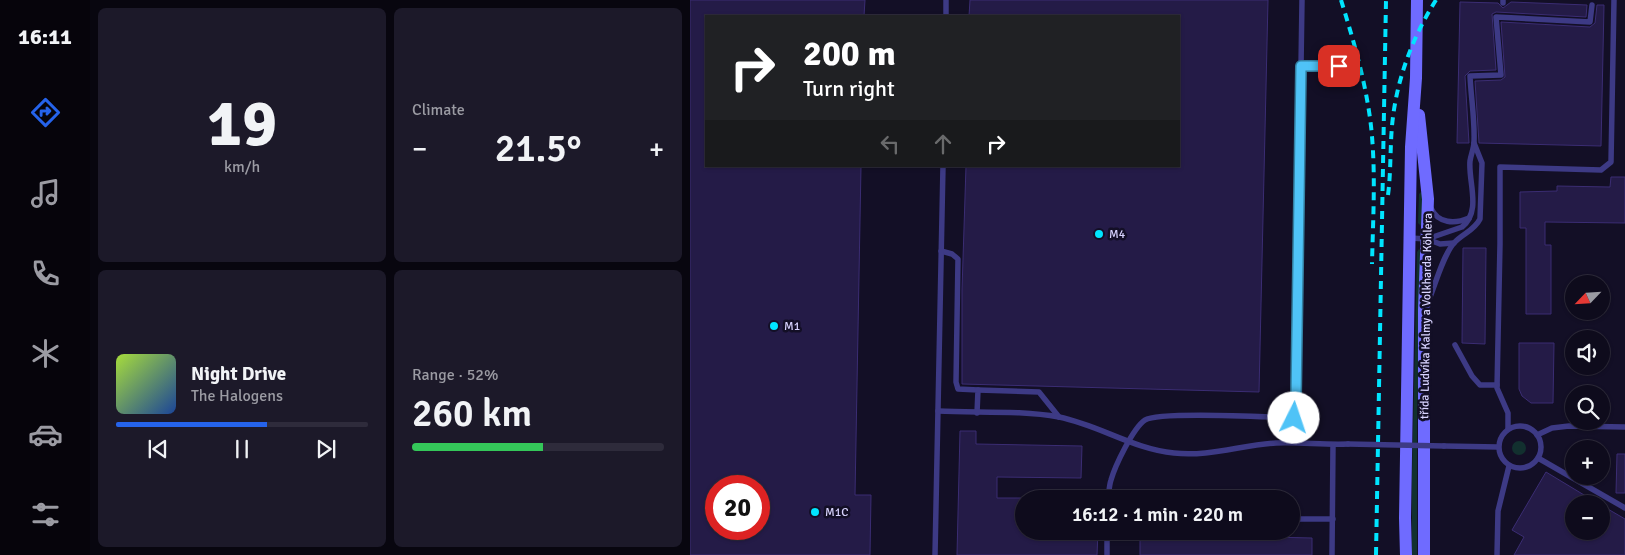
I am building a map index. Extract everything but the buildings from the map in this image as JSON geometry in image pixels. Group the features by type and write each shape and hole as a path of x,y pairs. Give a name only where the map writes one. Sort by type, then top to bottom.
{"street":[{"name":"třída Ludvíka Kalmy a Volkharda Köhlera","path":"1406,555 1411,147 1416,78 1417,0"},
{"name":"třída Ludvíka Kalmy a Volkharda Köhlera","path":"1416,78 1428,199 1424,310 1424,555"}],"lane":[{"path":"946,0 946,15"},
{"path":"1109,490 1111,479 1128,442 1136,429 1146,419 1169,415 1294,418 1296,399 1302,0"},
{"path":"1508,429 1520,426 1527,427 1537,435 1541,446 1538,458 1529,467 1522,469 1509,466 1500,454 1498,447 1500,440 1508,429 1508,413 1497,385 1500,167 1601,170 1611,162 1614,0"},
{"path":"1427,239 1462,227 1469,218 1473,204 1470,162 1474,143 1470,76 1501,75 1496,17 1590,22 1592,5"},
{"path":"1301,66 1339,66"},
{"path":"1424,310 1446,256 1454,243 1476,227 1480,219 1482,162 1474,143"},
{"path":"935,555 943,167"},
{"path":"1428,199 1434,213 1444,220 1454,223 1469,218"},
{"path":"1410,238 1427,239 1440,244 1454,243"},
{"path":"941,251 952,254 958,259 956,382 958,389 1039,392 1059,417"},
{"path":"1455,345 1472,376 1480,385 1497,385"},
{"path":"977,413 978,390"},
{"path":"938,412 1033,414 1059,417 1088,425 1128,442 1174,454 1211,453 1275,443 1498,447"},
{"path":"1537,435 1552,428 1569,426 1625,427"},
{"path":"1332,555 1333,445"},
{"path":"1538,458 1625,508"},
{"path":"1497,555 1498,511 1509,466"},
{"path":"1300,519 1333,519"},
{"path":"1106,555 1107,540"}],"green space":[{"path":"1421,192 1423,194 1421,226 1418,223 1419,194"},
{"path":"1419,249 1421,251 1417,429 1417,555 1412,555 1417,252"},
{"path":"1516,441 1522,441 1526,448 1522,455 1516,455 1512,451 1512,445"}],"railway":[{"path":"1341,0 1363,78 1373,143 1372,264"},
{"path":"1376,555 1386,0"},
{"path":"1388,195 1392,126 1401,76 1420,29 1436,0"}],"place":[{"name":"M4","path":"1099,234"},
{"name":"M1","path":"774,326"},
{"name":"M1C","path":"815,512"}],"route":[{"path":"1294,418 1296,399 1301,66 1339,66"}]}
